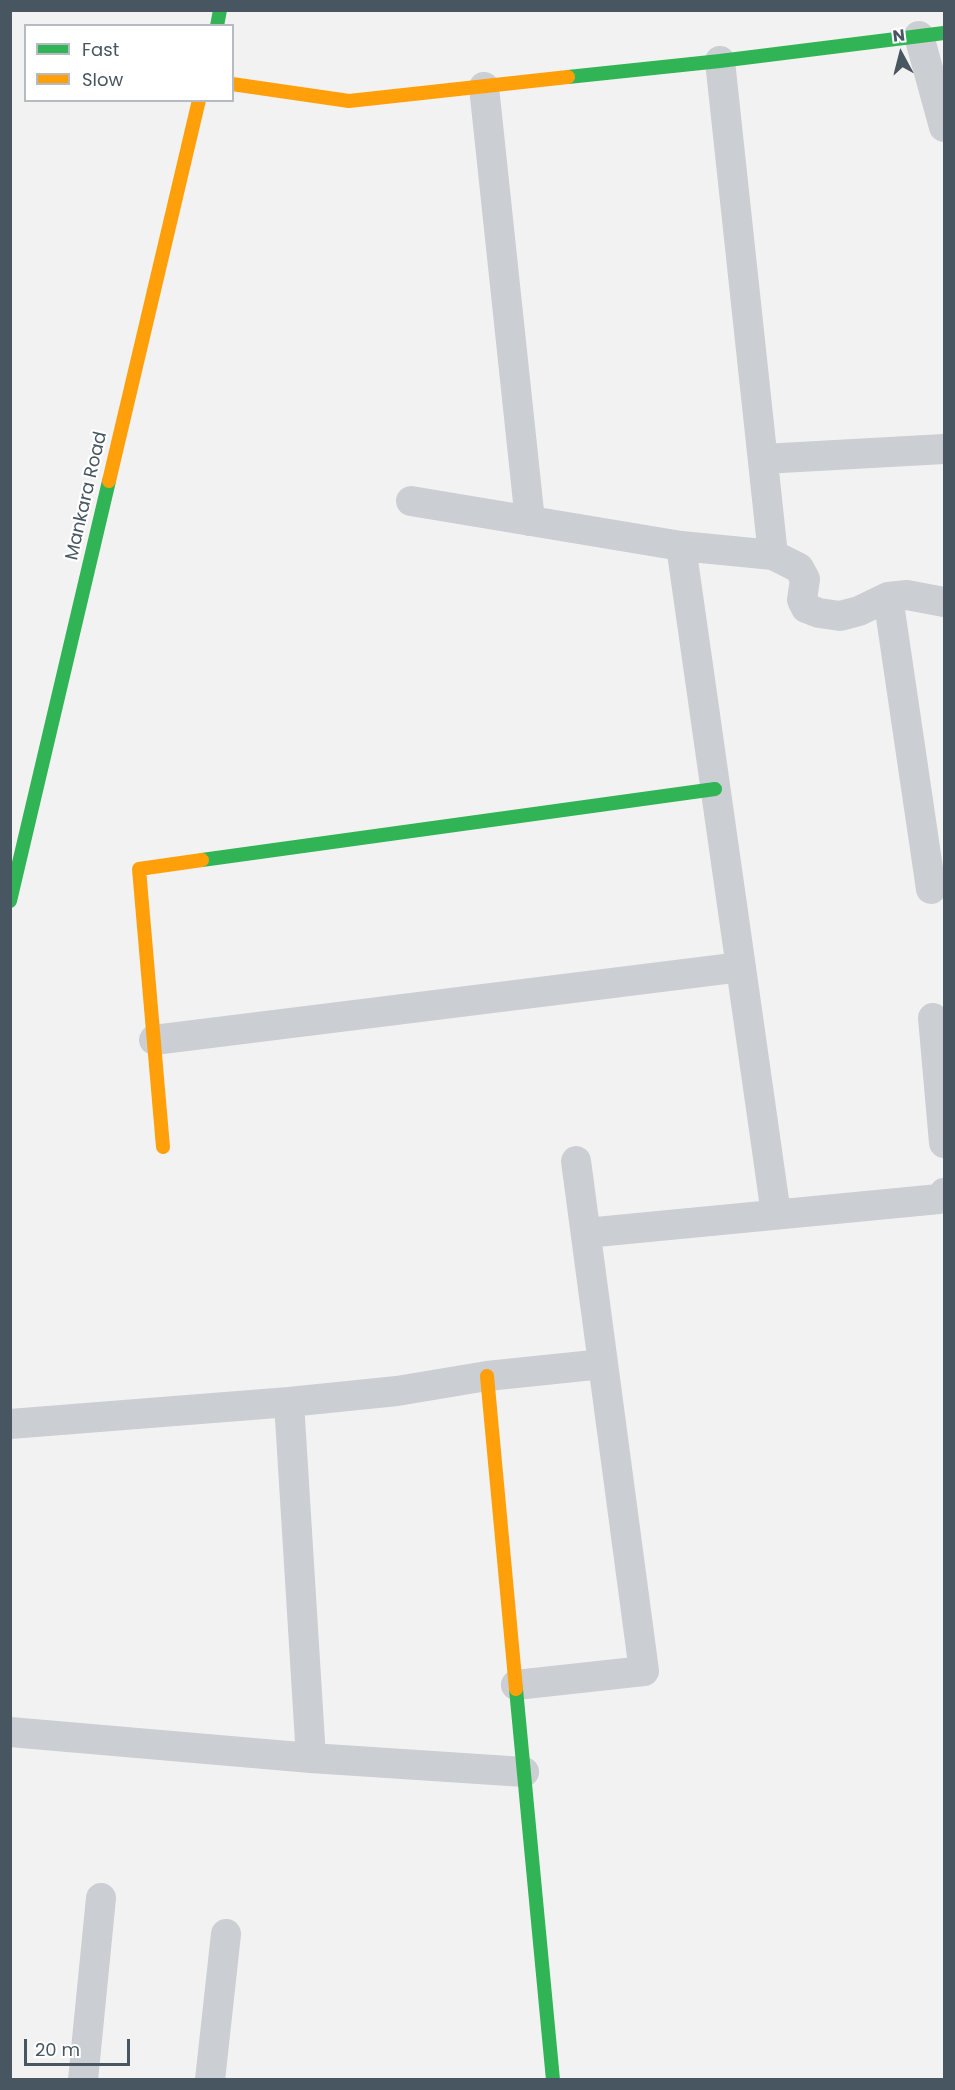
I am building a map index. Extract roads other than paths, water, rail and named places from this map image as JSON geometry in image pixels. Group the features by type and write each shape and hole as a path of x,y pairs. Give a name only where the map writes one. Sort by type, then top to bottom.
{"street":[{"path":"234,84 350,101 720,61 932,35 945,127"},
{"path":"720,61 773,555"},
{"path":"484,87 530,521"},
{"name":"Mankara Road","path":"10,901 199,102"},
{"path":"763,459 945,449"},
{"path":"411,501 681,546 773,555 799,568 805,579 802,600 806,608 819,613 840,616 860,611 888,597 907,595 945,602"},
{"path":"681,546 776,1214"},
{"path":"888,597 931,890"},
{"path":"163,1147 139,869 716,789"},
{"path":"154,1040 741,967"},
{"path":"933,1017 945,1143"},
{"path":"516,1685 645,1671 576,1161"},
{"path":"585,1233 939,1199 945,1192"},
{"path":"10,1424 289,1402 397,1391 487,1376 603,1364"},
{"path":"487,1376 553,2079"},
{"path":"289,1402 311,1758"},
{"path":"10,1732 311,1758 524,1772"},
{"path":"83,2079 101,1898"},
{"path":"210,2079 226,1935"}]}
